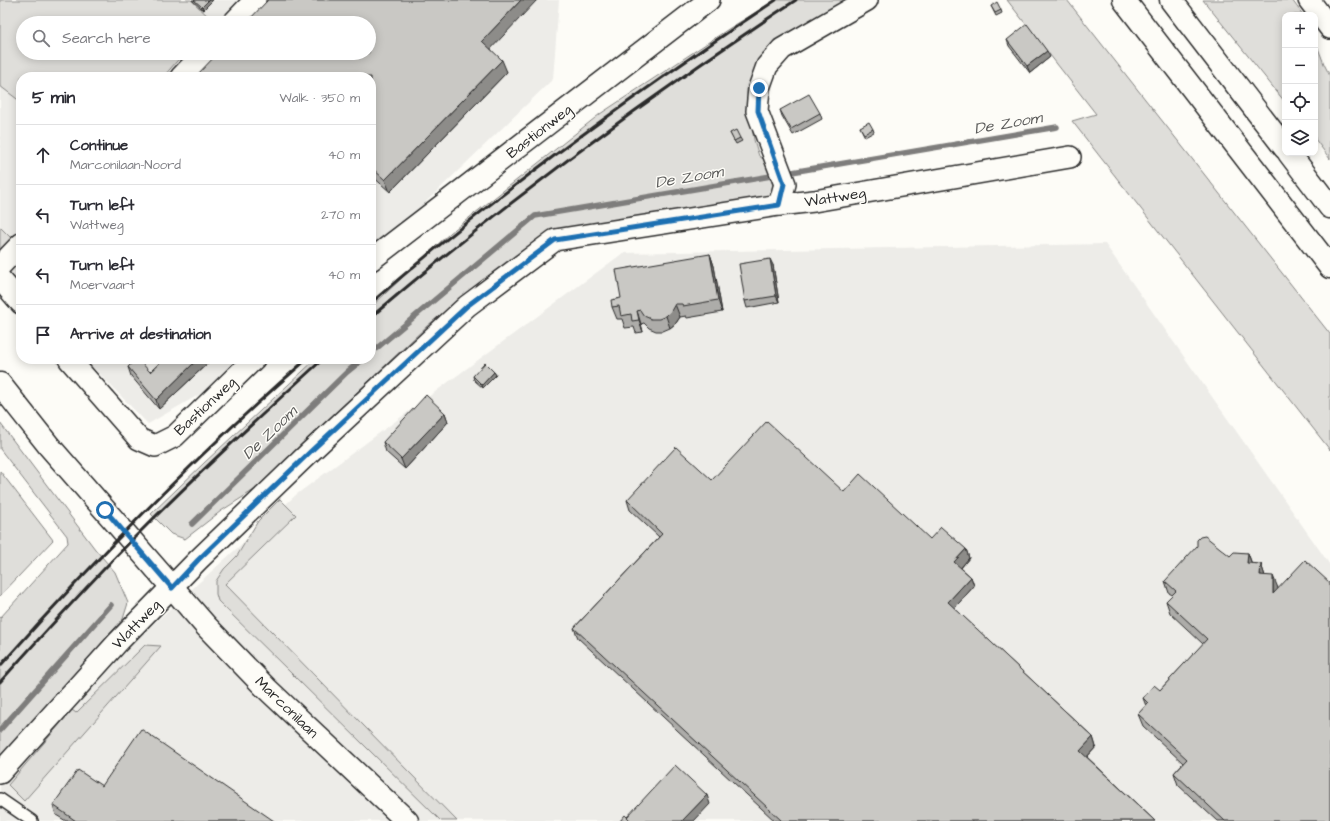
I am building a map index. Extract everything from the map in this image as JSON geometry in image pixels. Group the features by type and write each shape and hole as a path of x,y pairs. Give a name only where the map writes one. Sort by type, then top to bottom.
{"main road":[{"path":"1124,0 1330,267"},
{"path":"1171,0 1282,144"},
{"path":"1291,156 1330,207"},
{"name":"Marconilaan","path":"0,384 50,446 206,626 266,688 407,821"}],"street":[{"path":"240,16 255,0"},
{"path":"779,205 784,184 758,111 759,88 767,66 782,49 867,0"},
{"path":"1309,0 1330,28"},
{"name":"Bastionweg","path":"376,256 708,1"},
{"path":"186,72 197,60"},
{"name":"Wattweg","path":"0,773 118,642 198,560 310,452 467,306 555,240 779,205 814,201 1070,157"},
{"path":"0,266 16,249"},
{"path":"0,279 16,297"},
{"name":"Bastionweg","path":"73,364 139,439 155,446 175,436 249,364"}],"lane":[{"path":"0,799 32,821"}],"shaded area":[{"path":"0,0 559,0 553,79 376,250 376,72 16,72 16,288 0,272"},
{"path":"0,0 191,0 208,16 16,16 16,60 178,60 167,72 16,72 16,98 0,86"},
{"path":"776,0 845,0 798,28 749,107 754,140 759,156 766,161 774,189 768,199 534,247 496,270 427,326 254,490 221,511 185,539 171,534 151,514 311,364 376,364 376,302 450,233 600,114 730,28"},
{"path":"1007,0 1067,0 1330,334 1330,450 1072,121 1096,114"},
{"path":"1203,0 1292,0 1301,12 1282,12 1282,98"},
{"path":"1318,48 1330,76 1330,159 1318,143"},
{"path":"0,227 12,239 0,251"},
{"path":"1105,244 1330,565 1330,821 0,821 0,763 297,494 623,253"},
{"path":"90,364 252,364 148,424"},
{"path":"0,423 95,549 115,572 128,603 123,619 0,759 0,618 68,543 67,536 0,449"},
{"path":"0,471 53,540 0,596"},
{"path":"280,499 296,515 225,584 457,821 441,821 218,601 216,594 216,581 224,569 237,556 258,521"},
{"path":"145,645 161,646 24,801 8,785 72,710 76,713"}],"building":[{"path":"194,0 209,0 202,7"},
{"path":"268,0 521,0 482,41 502,60 385,180 376,172 376,72 200,72 211,60 376,60 376,16 253,16"},
{"path":"997,2 1001,10 995,13 991,6"},
{"path":"1027,24 1047,51 1027,66 1007,40"},
{"path":"809,94 820,113 791,129 780,110"},
{"path":"869,122 873,129 864,134 860,127"},
{"path":"736,130 740,138 734,141 730,133"},
{"path":"710,254 718,300 683,306 682,304 675,304 666,316 659,319 651,319 644,316 640,310 637,311 639,320 632,321 631,314 621,316 619,306 612,307 611,300 621,298 616,270"},
{"path":"770,259 776,296 745,301 739,264"},
{"path":"485,363 494,372 482,385 473,376"},
{"path":"131,364 143,364 150,372 159,364 193,364 156,400 128,367"},
{"path":"426,395 445,413 401,459 383,442"},
{"path":"767,421 844,492 860,474 930,539 941,527 966,549 954,562 971,577 948,602 1093,737 1080,751 1155,821 782,821 574,628 662,534 627,500 676,447 712,480"},
{"path":"1205,536 1230,556 1234,552 1248,553 1247,563 1261,564 1260,575 1273,576 1273,594 1305,560 1330,583 1330,821 1225,821 1174,773 1187,759 1138,714 1148,703 1143,698 1154,685 1160,690 1207,639 1166,601 1176,591 1165,581 1197,546 1197,540 1200,537"},
{"path":"141,729 274,821 76,821 53,805 78,770 102,786"},
{"path":"675,765 707,795 682,821 631,821 627,817"},
{"path":"625,815 631,821 620,821"}],"waterway":[{"name":"De Zoom","path":"786,173 1057,127"},
{"name":"De Zoom","path":"376,349 535,216 777,175"},
{"name":"De Zoom","path":"192,524 357,364"},
{"name":"De Zoom","path":"0,730 111,605"}],"railway":[{"path":"376,299 468,222 518,183 620,107 776,0"},
{"path":"376,313 422,274 579,152 686,74 796,0"},
{"path":"0,666 73,586 187,469 301,364"},
{"path":"0,682 115,557 226,448 318,364"}],"route":[{"path":"105,510 147,557 172,588 198,560 310,452 467,306 555,240 779,205 784,184 758,111 759,88"}]}
